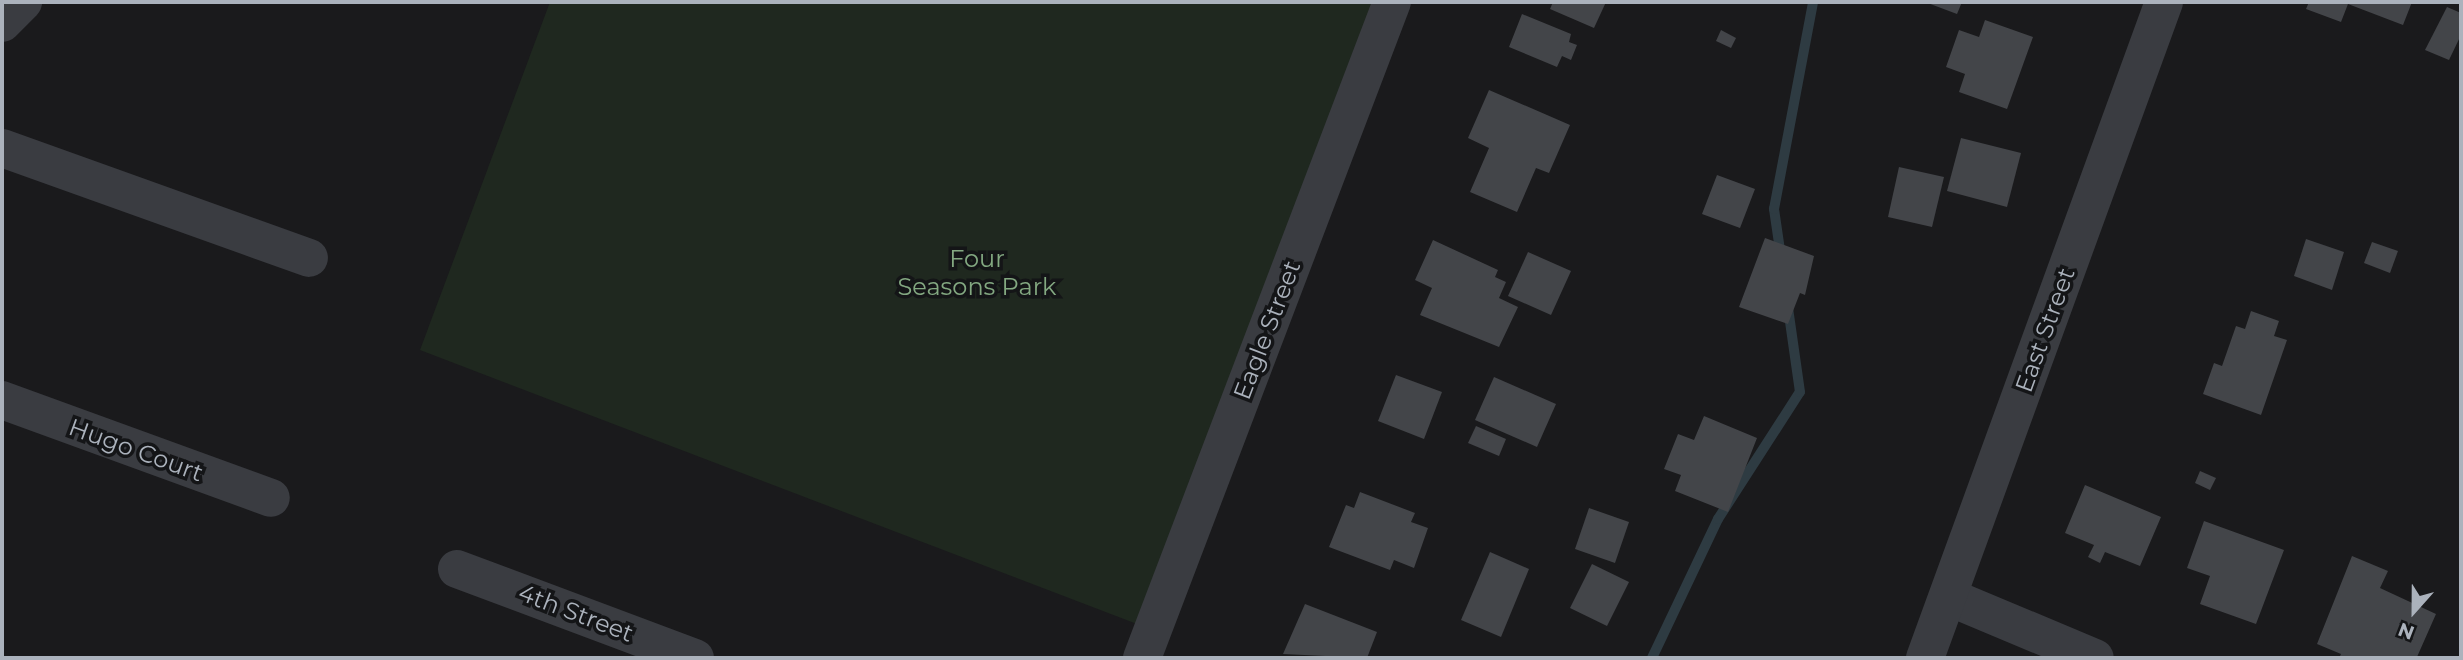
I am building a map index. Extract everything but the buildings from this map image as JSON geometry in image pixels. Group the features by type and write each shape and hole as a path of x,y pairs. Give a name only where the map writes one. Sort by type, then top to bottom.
{"street":[{"path":"2,23 23,2"},
{"name":"Eagle Street","path":"1142,658 1392,2"},
{"name":"East Street","path":"1925,658 2164,2"},
{"path":"2,148 309,258"},
{"name":"Hugo Court","path":"2,400 271,498"},
{"name":"4th Street","path":"457,569 695,658"},
{"path":"1949,597 2095,658"}],"green space":[{"name":"Four Seasons Park","path":"550,2 1375,2 1137,624 420,350"}],"waterway":[{"path":"1781,257 1774,209 1813,2"},
{"path":"1652,658 1718,519 1800,392 1788,308"}]}
